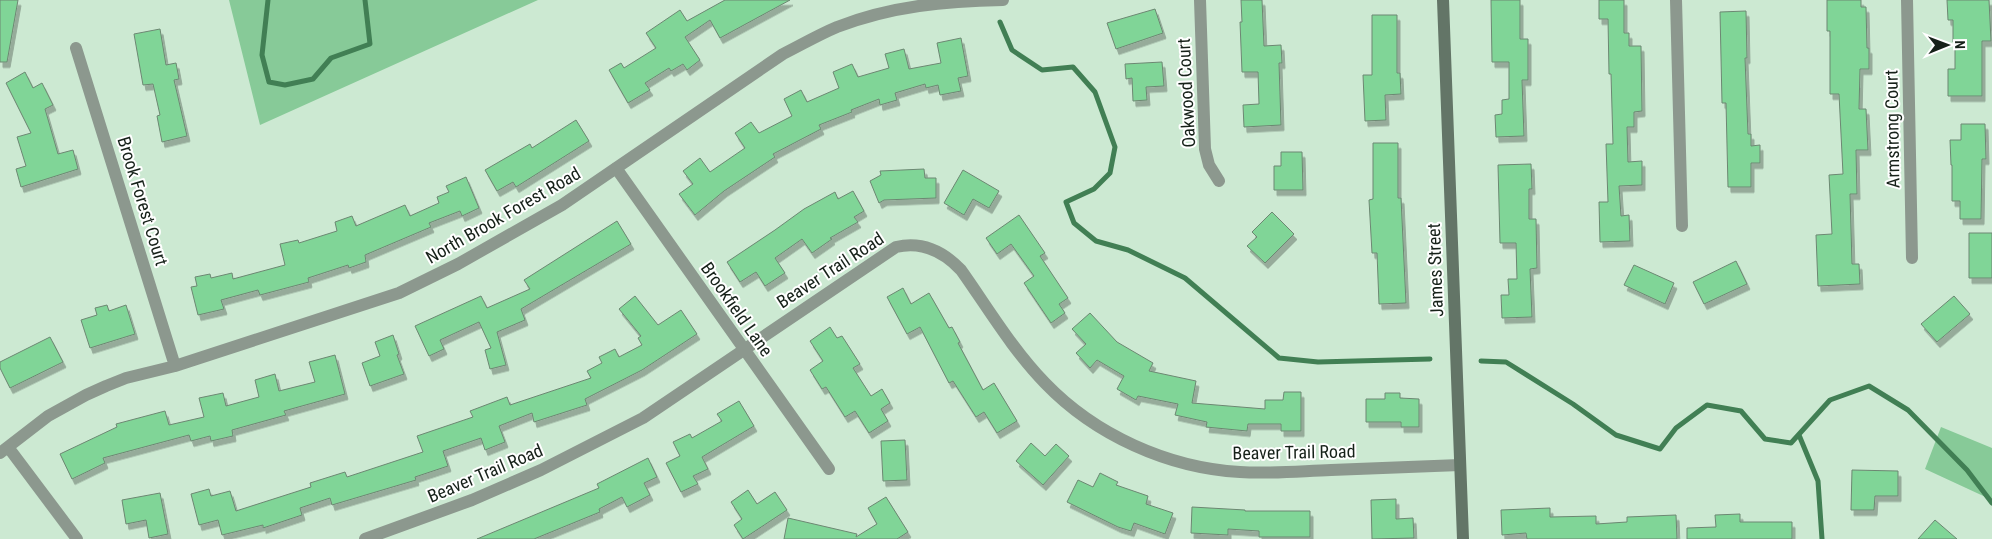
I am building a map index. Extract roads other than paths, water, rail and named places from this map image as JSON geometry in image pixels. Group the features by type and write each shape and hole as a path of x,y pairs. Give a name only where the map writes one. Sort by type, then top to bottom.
{"street":[{"name":"North Brook Forest Road","path":"4,450 48,416 86,395 126,378 176,366 399,293 458,264 562,205 782,54 820,34 879,13 920,4 1003,0"},
{"name":"Oakwood Court","path":"1200,0 1205,149 1209,165 1219,181"},
{"name":"James Street","path":"1443,0 1463,539"},
{"path":"1676,0 1682,226"},
{"name":"Armstrong Court","path":"1907,0 1912,258"},
{"name":"Brook Forest Court","path":"76,48 176,366"},
{"name":"Brookfield Lane","path":"616,168 830,469"},
{"name":"Beaver Trail Road","path":"365,539 472,500 541,470 642,418 743,348 896,247 919,245 936,249 951,259 961,270 1020,354 1044,383 1093,423 1126,442 1152,453 1203,468 1256,473 1460,465"},
{"path":"4,450 77,539"}],"waterway":[{"path":"268,0 262,55 269,82 285,85 313,79 331,58 370,44 365,0"},
{"path":"1000,22 1012,50 1042,70 1073,67 1095,92 1115,147 1110,173 1094,189 1066,202 1074,223 1096,241 1128,250 1185,278 1279,358 1318,362 1430,359"},
{"path":"1481,361 1506,362 1573,404 1616,435 1660,449 1676,428 1707,405 1741,411 1765,439 1791,443 1830,400 1869,386 1908,410 1967,470 1992,503"},
{"path":"1799,435 1818,481 1822,539"}]}
